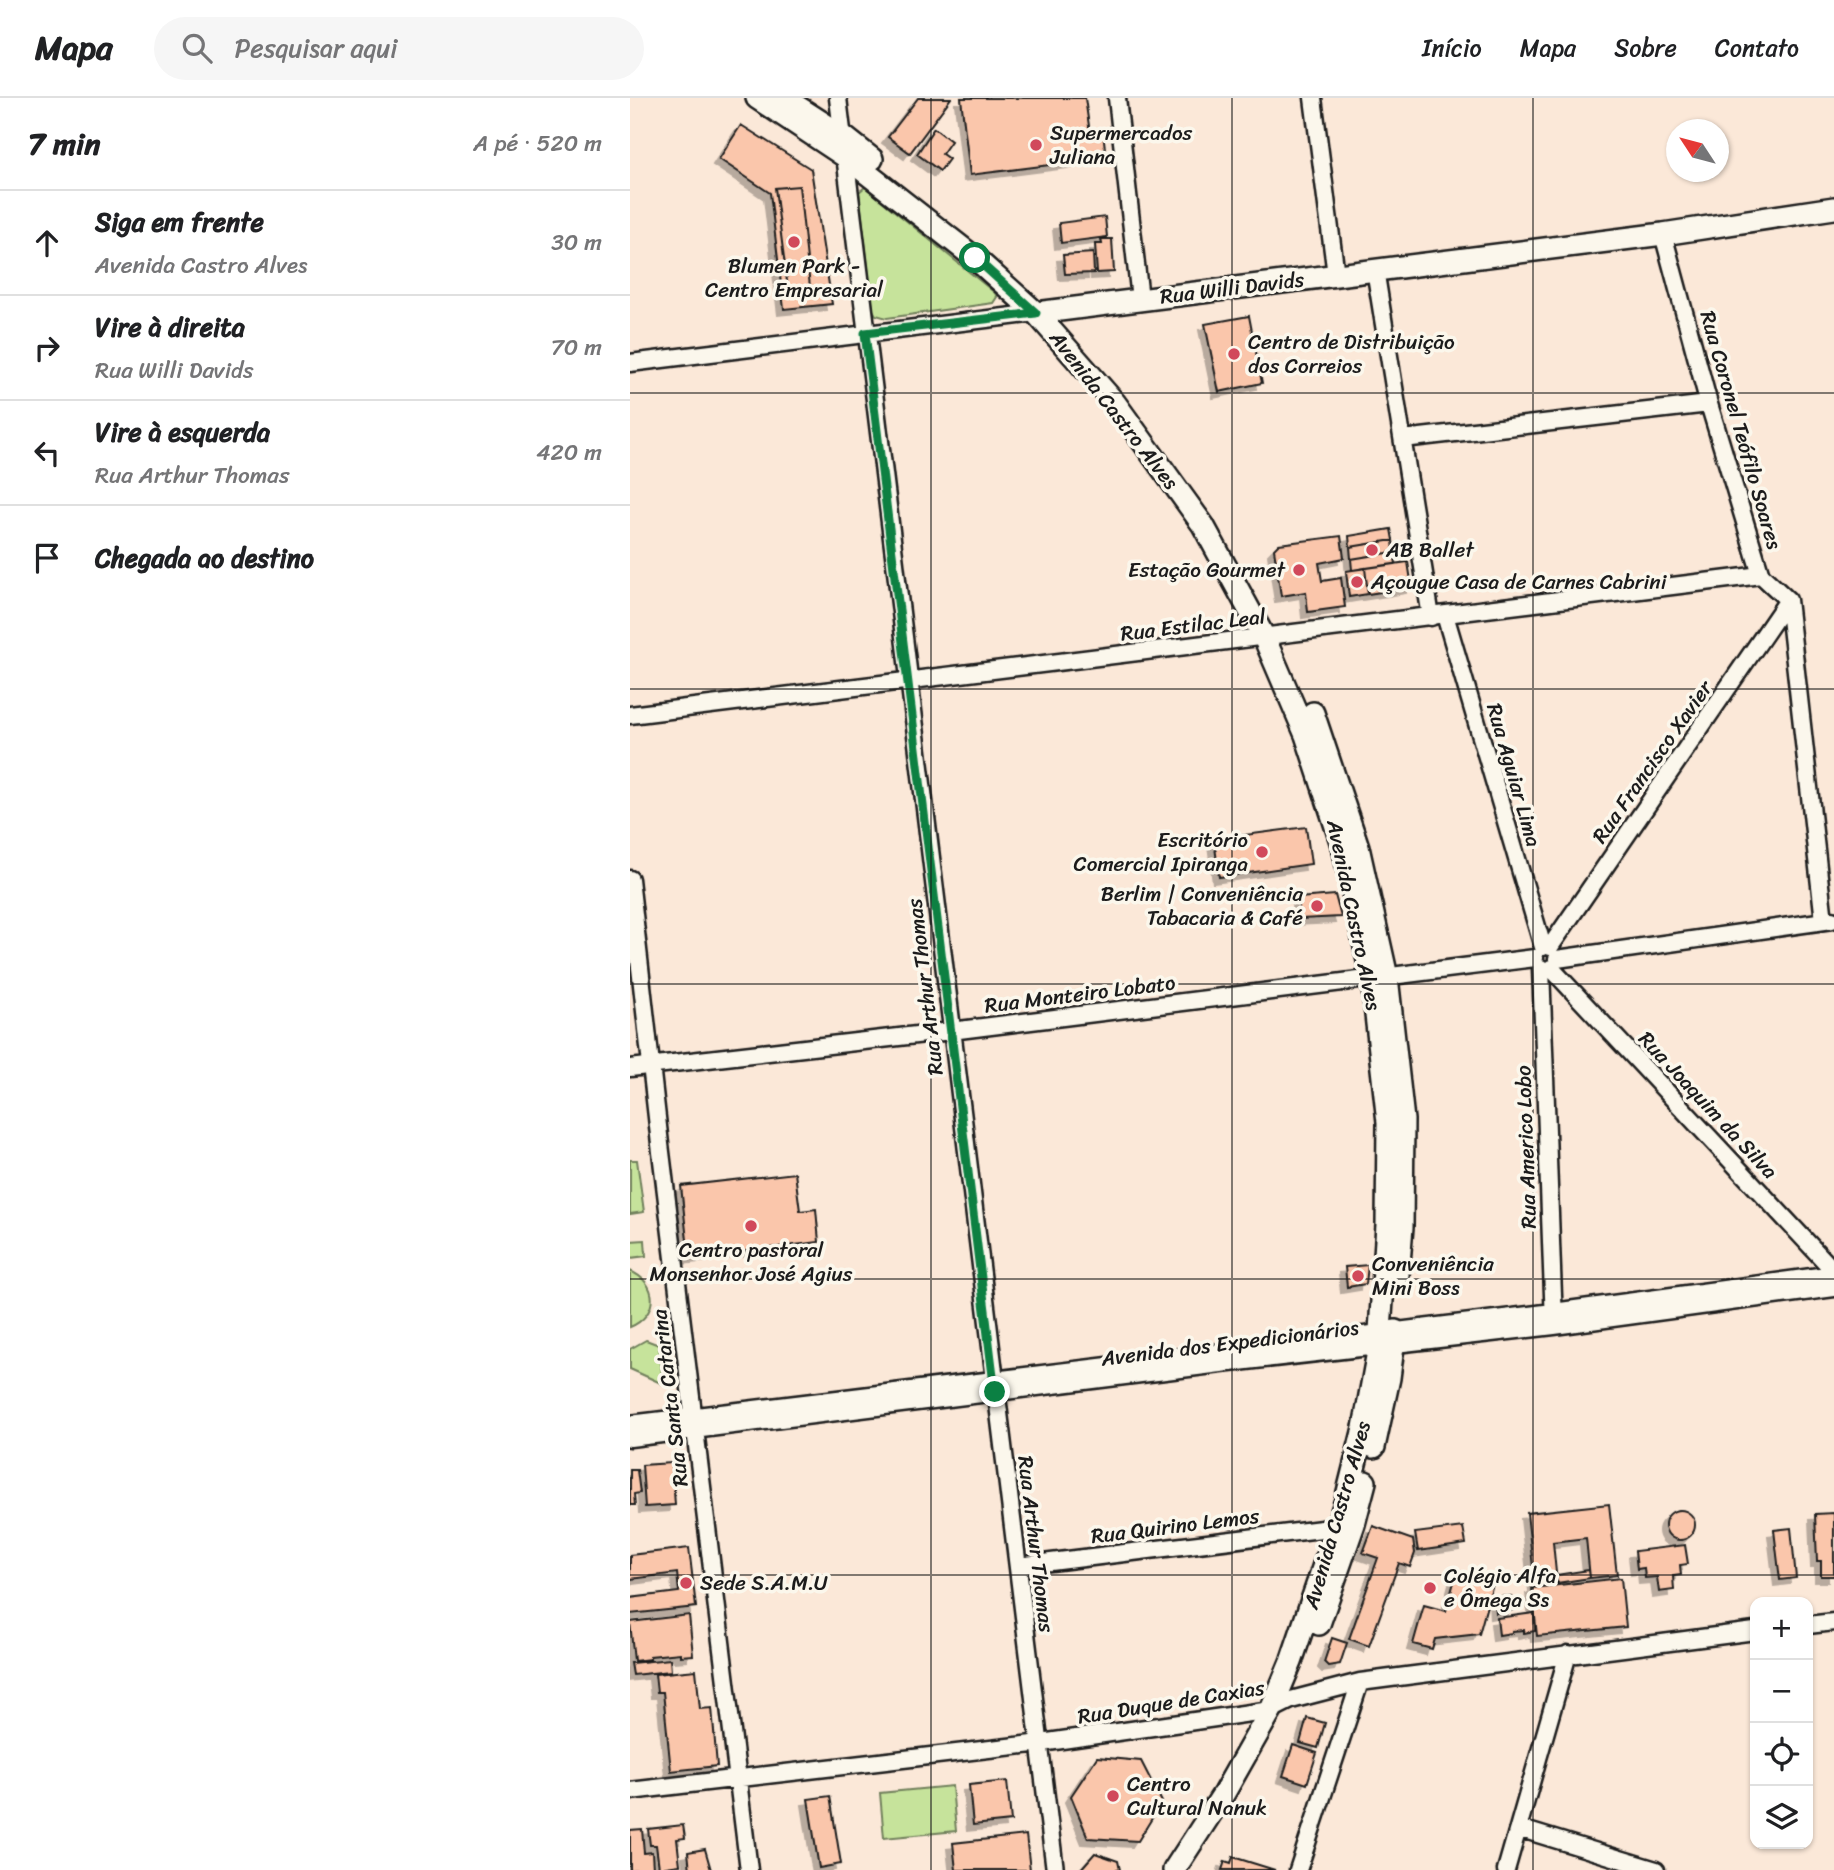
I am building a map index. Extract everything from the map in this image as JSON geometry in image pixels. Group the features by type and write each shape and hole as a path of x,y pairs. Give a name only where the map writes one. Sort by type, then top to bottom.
{"main road":[{"name":"Avenida Castro Alves","path":"758,98 844,146"},
{"name":"Avenida Castro Alves","path":"784,98 943,223 1044,312 1208,521 1271,636 1351,849 1380,978 1396,1121 1387,1225 1387,1338 1364,1428 1346,1525 1291,1700 1208,1829 1174,1870"},
{"name":"Rua Willi Davids","path":"1044,312 1663,234 1834,208"},
{"name":"Avenida Castro Alves","path":"1190,1870 1292,1662 1346,1525"}],"street":[{"name":"Rua Arthur Thomas","path":"838,98 1055,1870"},
{"path":"1117,98 1140,299"},
{"path":"1313,98 1336,275"},
{"name":"Rua Coronel Teófilo Soares","path":"1663,234 1709,404 1761,575 1788,600"},
{"name":"Rua Aguiar Lima","path":"1375,269 1403,439 1438,616 1546,958"},
{"name":"Rua Willi Davids","path":"630,363 1044,312"},
{"path":"1403,439 1709,404"},
{"name":"Rua Estilac Leal","path":"630,715 1761,575"},
{"path":"1788,600 1829,920"},
{"name":"Rua Francisco Xavier","path":"1546,958 1788,600"},
{"name":"Rua Santa Catarina","path":"630,879 749,1870"},
{"name":"Rua Monteiro Lobato","path":"630,1068 1546,958 1829,920"},
{"name":"Rua Joaquim da Silva","path":"1546,958 1834,1273"},
{"name":"Rua Americo Lobo","path":"1546,958 1553,1319"},
{"name":"Avenida dos Expedicionários","path":"1553,1319 1834,1273"},
{"name":"Avenida dos Expedicionários","path":"630,1438 695,1423 994,1385 1834,1288"},
{"name":"Avenida dos Expedicionários","path":"630,1424 695,1423"},
{"name":"Rua Quirino Lemos","path":"1018,1566 1346,1525"},
{"path":"1813,1624 1834,1622"},
{"name":"Rua Duque de Caxias","path":"630,1791 1041,1743 1270,1710 1291,1700 1360,1682 1750,1632"},
{"path":"1506,1870 1568,1654"},
{"path":"1298,1870 1360,1682"},
{"path":"1518,1828 1656,1870"}],"green space":[{"path":"865,187 995,293 997,297 993,303 887,318 876,315 873,310 859,192"},
{"path":"630,1160 637,1160 644,1212 630,1214"},
{"path":"645,1240 646,1256 630,1258 630,1241"},
{"path":"630,1271 646,1283 652,1299 646,1315 630,1327"},
{"path":"646,1340 659,1345 663,1384 630,1369 630,1349"},
{"path":"952,1786 956,1831 884,1838 880,1793"}],"building":[{"path":"918,98 951,98 910,153 888,137"},
{"name":"Supermercados Juliana","path":"961,98 1085,98 1090,133 1103,131 1106,158 970,175"},
{"path":"741,125 811,169 832,304 784,309 770,193 719,159","holes":["799,186 811,296 789,297 775,188"]},
{"path":"934,128 951,141 942,154 949,159 940,171 917,154"},
{"name":"Blumen Park - Centro Empresarial","path":"799,186 811,296 789,297 775,188"},
{"path":"1105,217 1107,237 1061,243 1059,223"},
{"path":"1101,239 1112,239 1114,272 1097,273 1095,244 1102,244"},
{"path":"1093,253 1094,273 1065,274 1063,255"},
{"name":"Centro de Distribuição dos Correios","path":"1249,316 1262,383 1219,392 1205,324"},
{"path":"1391,529 1393,540 1350,547 1349,536"},
{"name":"Estação Gourmet","path":"1341,536 1344,558 1319,563 1322,581 1341,578 1345,607 1308,612 1306,592 1281,596 1274,549 1279,544"},
{"name":"AB Ballet","path":"1393,540 1394,552 1351,559 1350,547"},
{"path":"1394,552 1396,564 1352,570 1351,559"},
{"path":"1408,562 1412,587 1368,594 1365,568"},
{"name":"Açougue Casa de Carnes Cabrini","path":"1365,568 1368,594 1349,597 1346,571"},
{"name":"Escritório Comercial Ipiranga","path":"1306,827 1311,864 1219,877 1214,839"},
{"path":"1335,895 1341,917 1300,919 1298,898"},
{"name":"Centro pastoral Monsenhor José Agius","path":"795,1173 800,1211 816,1209 819,1242 689,1258 681,1186"},
{"path":"1368,1265 1366,1284 1347,1287 1345,1267"},
{"path":"672,1463 675,1505 645,1507 642,1465"},
{"path":"630,1470 637,1470 640,1493 634,1494 635,1505 630,1505"},
{"path":"1609,1504 1617,1575 1590,1578 1586,1538 1553,1542 1557,1583 1535,1585 1527,1513"},
{"path":"1680,1510 1691,1514 1695,1525 1691,1536 1680,1540 1669,1536 1665,1525 1669,1514"},
{"path":"1834,1513 1834,1576 1821,1576 1821,1561 1817,1561 1815,1514"},
{"path":"1373,1526 1413,1540 1415,1553 1410,1567 1399,1563 1369,1646 1349,1639 1378,1558 1363,1553"},
{"path":"1463,1527 1466,1544 1418,1551 1415,1533"},
{"path":"1791,1528 1796,1578 1780,1580 1774,1530"},
{"path":"1685,1545 1688,1564 1680,1565 1681,1575 1673,1576 1674,1590 1659,1592 1657,1577 1645,1578 1644,1568 1637,1569 1635,1551"},
{"path":"689,1548 696,1607 630,1614 630,1598 679,1592 677,1573 630,1579 630,1555"},
{"path":"1589,1570 1590,1578 1557,1583 1556,1575"},
{"path":"1457,1571 1494,1580 1479,1634 1435,1639 1432,1649 1413,1644 1424,1605 1446,1611"},
{"path":"1621,1578 1626,1627 1537,1636 1532,1588"},
{"path":"1511,1596 1513,1610 1496,1613 1495,1597"},
{"path":"1534,1613 1535,1631 1512,1631 1499,1635 1497,1618"},
{"path":"689,1615 693,1655 680,1656 680,1653 650,1656 650,1659 634,1661 630,1622"},
{"path":"1332,1638 1347,1643 1340,1664 1328,1666 1324,1662"},
{"path":"670,1659 671,1671 633,1675 631,1663"},
{"path":"696,1670 700,1709 712,1708 717,1766 671,1771 663,1692 657,1692 655,1674"},
{"path":"1307,1718 1325,1723 1318,1748 1300,1743"},
{"path":"1293,1745 1317,1753 1307,1784 1283,1776"},
{"name":"Centro Cultural Nanuk","path":"1097,1757 1141,1761 1162,1802 1138,1841 1088,1838 1071,1796"},
{"path":"1007,1781 1011,1821 973,1825 969,1785"},
{"path":"830,1796 841,1864 819,1868 808,1799"},
{"path":"683,1825 685,1838 677,1839 680,1865 659,1868 656,1845 650,1845 648,1829"},
{"path":"642,1829 644,1853 652,1852 653,1869 630,1870 630,1830"},
{"path":"1026,1835 1030,1870 956,1870 953,1843"},
{"path":"705,1849 711,1870 690,1870 688,1852"},
{"path":"1095,1853 1118,1861 1120,1870 1080,1870"},
{"path":"1233,1857 1275,1870 1222,1870 1225,1861 1231,1863"}],"place":[{"name":"Supermercados Juliana","path":"1036,145"},
{"name":"Blumen Park - Centro Empresarial","path":"794,242"},
{"name":"Centro de Distribuição dos Correios","path":"1234,354"},
{"name":"AB Ballet","path":"1372,550"},
{"name":"Estação Gourmet","path":"1299,570"},
{"name":"Açougue Casa de Carnes Cabrini","path":"1357,582"},
{"name":"Escritório Comercial Ipiranga","path":"1262,852"},
{"name":"Berlim | Conveniência Tabacaria & Café","path":"1317,906"},
{"name":"Centro pastoral Monsenhor José Agius","path":"751,1226"},
{"name":"Conveniência Mini Boss","path":"1358,1276"},
{"name":"Sede S.A.M.U","path":"686,1583"},
{"name":"Colégio Alfa e Ômega Ss","path":"1430,1588"},
{"name":"Centro Cultural Nanuk","path":"1113,1796"}],"route":[{"path":"975,258 1036,313 865,333 995,1392"}]}
